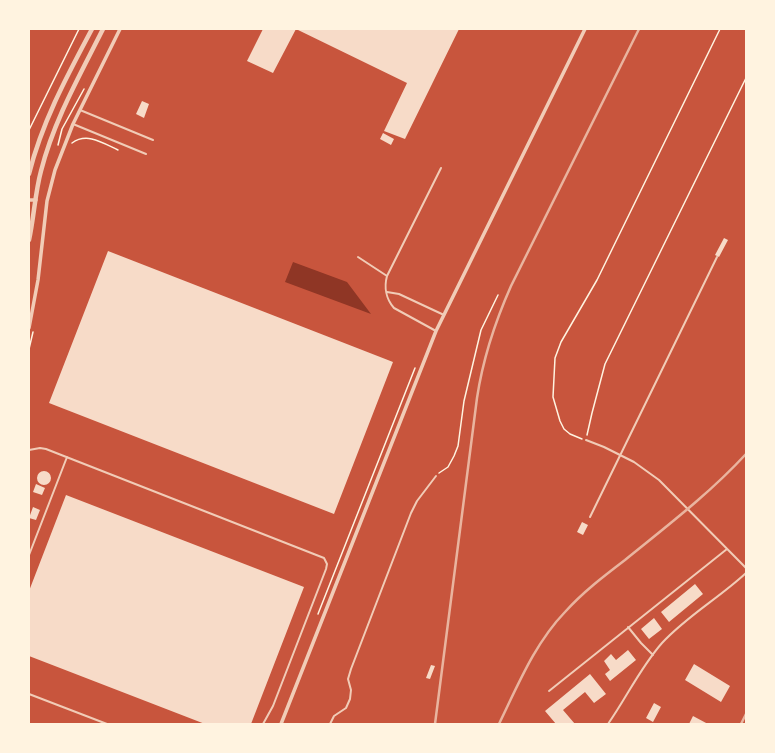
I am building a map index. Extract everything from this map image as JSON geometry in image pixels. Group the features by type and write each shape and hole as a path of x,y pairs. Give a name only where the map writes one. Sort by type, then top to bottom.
{"street":[{"path":"29,174 39,140 52,107 92,29"},
{"path":"29,240 32,211 36,200 41,171 58,119 103,29"},
{"path":"29,328 38,280 48,197 55,170 73,124 120,29"},
{"path":"281,724 368,500 436,331 585,29"},
{"path":"29,200 36,200"}],"lane":[{"path":"80,110 152,140"},
{"path":"73,124 146,154"},
{"path":"436,331 394,308 388,302 385,285 387,276 441,168"},
{"path":"358,257 387,276"},
{"path":"590,517 718,257"},
{"path":"387,292 399,294 444,315"},
{"path":"586,440 637,463 659,480 746,568"},
{"path":"29,450 40,448 46,449 324,558 327,564 326,569 273,706 263,724"},
{"path":"29,555 67,457"},
{"path":"330,724 334,716 346,708 350,699 348,679 351,669 411,513 436,476"},
{"path":"549,691 727,549"},
{"path":"608,724 641,670 662,643 687,620 746,573"},
{"path":"628,627 641,643 653,654"},
{"path":"29,694 107,724"}],"path":[{"path":"29,130 79,29"},
{"path":"720,29 597,280 561,342 555,358 553,397 560,421 564,429 570,434 586,440 605,364 746,78"},
{"path":"70,145 85,137 91,138 118,150"},
{"path":"436,476 448,467 458,446 464,401 481,330 498,295"},
{"path":"29,349 34,330"}],"shaded area":[{"path":"293,262 347,282 371,314 285,282"}],"building":[{"path":"263,29 296,29 273,73 247,61"},
{"path":"296,29 459,29 405,139 384,131 407,83"},
{"path":"142,101 149,104 144,118 136,114"},
{"path":"383,133 394,139 391,145 380,139"},
{"path":"724,238 728,240 719,257 715,255"},
{"path":"108,251 393,362 334,514 49,403"},
{"path":"44,471 49,473 51,478 49,483 44,485 39,483 37,478 39,473"},
{"path":"36,484 45,488 42,495 33,492"},
{"path":"66,495 304,587 251,724 205,724 29,656 29,591"},
{"path":"33,507 40,510 36,520 29,518"},
{"path":"582,522 588,525 583,535 577,532"},
{"path":"695,584 703,594 669,622 661,612"},
{"path":"654,618 662,629 649,639 641,629"},
{"path":"628,650 636,660 610,681 605,674 610,670 604,661 611,654 616,660"},
{"path":"694,664 730,686 721,702 685,680"},
{"path":"431,665 435,666 430,679 426,678"},
{"path":"590,674 606,694 594,703 585,692 563,710 575,724 556,724 545,711"},
{"path":"654,703 661,707 653,722 646,718"},
{"path":"693,716 708,724 689,724"}],"railway":[{"path":"435,724 477,398 490,340 511,286 639,29"},
{"path":"499,724 528,665 554,624 594,584 703,496 746,454"},
{"path":"741,724 746,714"}]}
